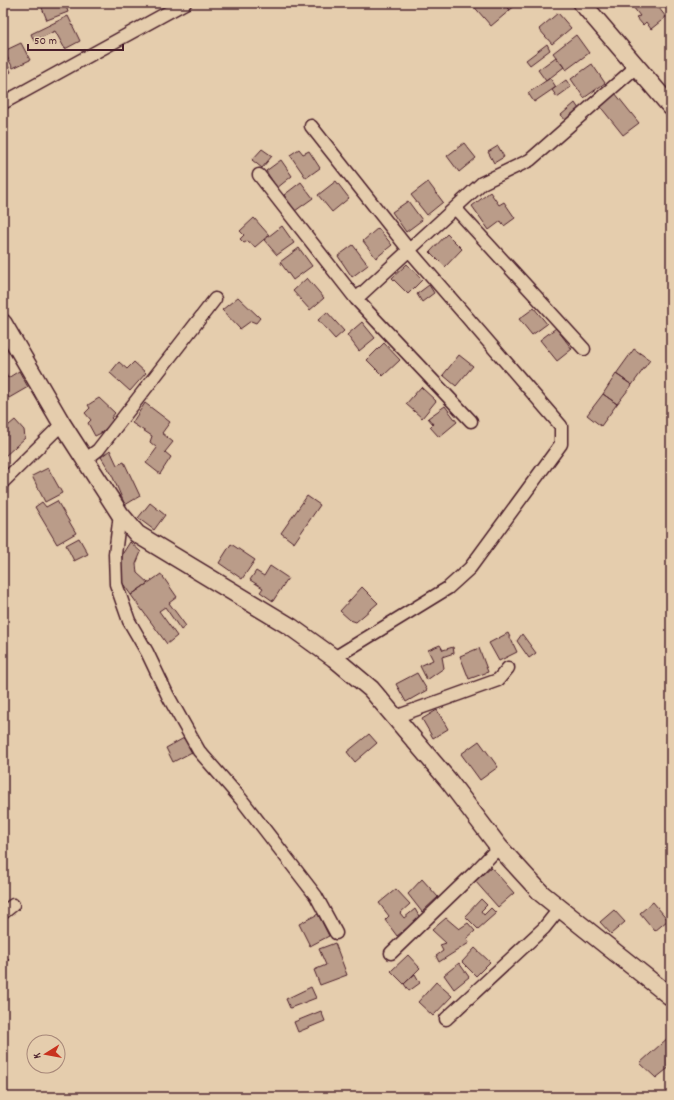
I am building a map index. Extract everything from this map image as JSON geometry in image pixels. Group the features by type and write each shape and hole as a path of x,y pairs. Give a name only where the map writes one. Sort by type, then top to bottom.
{"street":[{"path":"3,103 185,3"},
{"path":"582,3 671,107"},
{"path":"356,299 482,183 530,160 636,67"},
{"path":"311,126 409,250 561,426 561,444 470,568 448,588 334,658"},
{"path":"259,175 356,299 471,421"},
{"path":"455,208 584,349"},
{"path":"85,460 98,450 215,299"},
{"path":"3,323 62,424 120,514 137,534 291,627 334,658 371,689 448,780 498,847 542,894 671,997"},
{"path":"3,482 62,424"},
{"path":"120,514 115,554 116,584 129,621 147,652 168,696 199,751 241,799 316,896 336,933"},
{"path":"395,717 498,680 508,668"},
{"path":"391,953 476,871 498,847"},
{"path":"3,913 13,904"},
{"path":"446,1019 544,928 560,908"}],"building":[{"path":"40,3 65,3 68,12 47,20"},
{"path":"471,3 504,3 510,10 491,26"},
{"path":"504,3 518,3 510,10"},
{"path":"630,3 655,3 666,17 651,29 646,22 643,25 636,17 640,16"},
{"path":"662,3 671,3 671,13"},
{"path":"558,13 571,28 552,44 539,29"},
{"path":"68,16 80,41 65,49 55,31 34,41 31,34"},
{"path":"576,35 589,53 566,70 553,53"},
{"path":"21,43 30,60 13,68 4,51"},
{"path":"547,44 550,50 530,65 526,60"},
{"path":"3,55 11,72 3,76"},
{"path":"556,57 564,67 546,81 538,70"},
{"path":"592,64 605,83 584,98 571,79"},
{"path":"550,78 556,87 534,102 528,93"},
{"path":"566,80 571,87 557,97 552,90"},
{"path":"615,93 639,123 623,135 599,105"},
{"path":"575,103 579,109 566,121 561,115"},
{"path":"464,143 476,158 459,172 447,156"},
{"path":"498,146 504,157 494,163 488,152"},
{"path":"262,149 272,156 262,168 252,160"},
{"path":"299,149 303,154 309,151 320,168 306,178 290,155"},
{"path":"281,160 292,176 277,188 266,171"},
{"path":"336,181 349,198 332,212 318,195"},
{"path":"301,182 313,198 295,211 284,195"},
{"path":"428,182 443,202 427,215 411,195"},
{"path":"490,192 499,205 504,202 515,218 504,226 501,221 489,230 472,206"},
{"path":"408,201 422,220 406,232 392,212"},
{"path":"254,218 269,235 255,247 248,241 244,243 240,239 244,235 240,231"},
{"path":"282,226 294,243 277,255 264,240"},
{"path":"378,228 392,245 376,258 363,241"},
{"path":"447,234 462,249 445,267 430,252"},
{"path":"353,245 368,265 352,277 338,256"},
{"path":"299,248 312,266 293,280 280,262"},
{"path":"407,264 422,280 408,294 392,278"},
{"path":"307,278 324,298 310,310 293,291"},
{"path":"429,285 434,293 422,302 417,294"},
{"path":"238,297 260,318 256,323 251,321 240,329 222,310"},
{"path":"534,308 547,324 532,335 519,319"},
{"path":"327,312 344,331 335,339 318,320"},
{"path":"362,322 375,338 359,351 347,335"},
{"path":"556,328 572,349 557,361 540,340"},
{"path":"384,343 400,360 383,376 367,360"},
{"path":"634,349 650,360 632,385 616,374"},
{"path":"459,355 473,366 456,386 443,375"},
{"path":"119,362 127,369 134,362 146,373 130,391 110,373"},
{"path":"3,369 8,378 19,371 28,387 9,398 3,387"},
{"path":"616,374 632,385 617,404 603,394"},
{"path":"421,387 436,401 422,418 406,404"},
{"path":"603,394 617,404 601,426 587,415"},
{"path":"99,398 115,413 111,418 114,421 101,433 95,436 88,423 91,420 85,413 90,408 88,405"},
{"path":"145,403 170,422 162,433 173,442 165,452 171,457 160,474 146,463 157,448 150,442 152,436 132,423"},
{"path":"445,406 457,422 439,437 430,427 433,424 428,418"},
{"path":"15,420 24,430 25,438 5,456 3,453 3,430"},
{"path":"110,450 117,465 124,462 140,496 125,505 111,473 101,457"},
{"path":"48,468 62,493 45,502 32,476"},
{"path":"307,496 320,505 294,543 281,533"},
{"path":"57,501 76,533 57,544 35,507 42,502 46,507"},
{"path":"150,503 165,515 154,530 138,518"},
{"path":"79,538 88,554 74,561 66,545"},
{"path":"130,542 141,552 136,564 137,573 148,583 131,595 121,581 120,568 123,553"},
{"path":"231,544 255,560 242,579 219,563"},
{"path":"270,566 288,578 273,601 260,592 263,588 250,580 256,571 264,576"},
{"path":"161,574 177,597 169,603 186,626 181,630 165,607 159,611 177,636 167,644 131,595"},
{"path":"362,587 378,603 356,622 350,620 340,611"},
{"path":"508,633 517,652 499,661 489,643"},
{"path":"522,634 536,653 529,658 517,641"},
{"path":"440,645 443,650 453,647 454,653 442,657 444,668 427,680 420,666 433,660 428,650"},
{"path":"479,648 488,672 469,679 460,656"},
{"path":"417,673 427,690 406,702 396,684"},
{"path":"437,710 448,729 433,738 422,719"},
{"path":"369,734 377,743 355,762 347,752"},
{"path":"184,738 192,752 173,762 166,748"},
{"path":"479,741 498,767 480,780 461,754"},
{"path":"491,867 514,893 498,907 475,881"},
{"path":"422,879 438,897 422,912 408,894"},
{"path":"396,889 410,904 400,913 404,918 415,909 420,918 397,936 385,920 389,916 379,903"},
{"path":"481,899 487,905 481,911 484,915 491,908 496,913 478,929 465,916"},
{"path":"653,902 668,920 655,931 640,913"},
{"path":"614,910 625,922 611,934 600,922"},
{"path":"318,914 329,936 310,946 299,924"},
{"path":"446,918 459,929 468,923 475,931 467,938 469,943 439,962 436,956 443,951 440,945 446,943 432,930"},
{"path":"335,943 347,975 320,985 314,970 326,965 319,949"},
{"path":"475,948 490,962 476,976 462,962"},
{"path":"3,953 9,960 3,964"},
{"path":"408,955 420,968 404,984 391,971"},
{"path":"459,963 469,977 454,989 444,975"},
{"path":"415,974 420,983 409,991 404,984"},
{"path":"436,982 452,996 433,1016 418,1002"},
{"path":"311,987 316,998 290,1008 286,999"},
{"path":"321,1011 325,1021 298,1032 294,1022"},
{"path":"671,1035 671,1066 656,1078 640,1063"}]}
